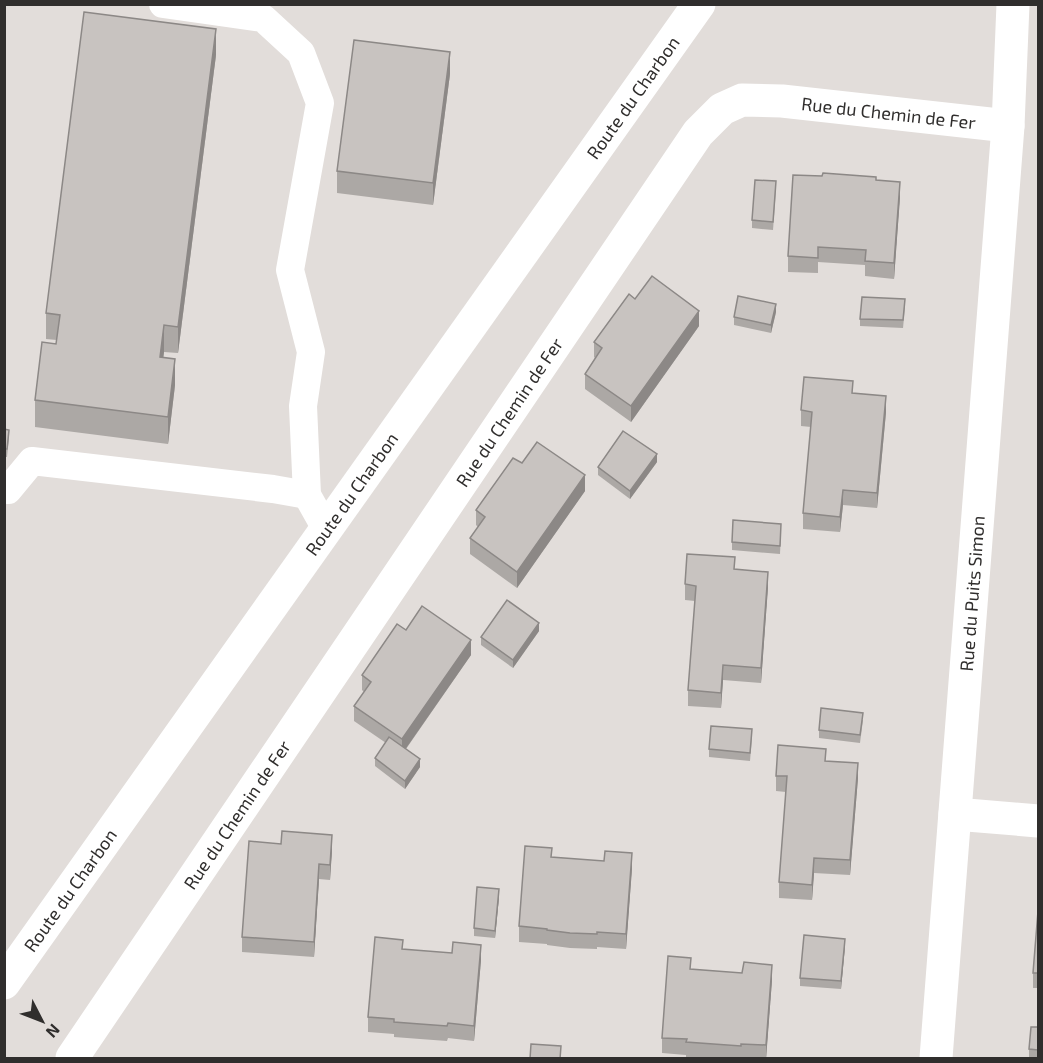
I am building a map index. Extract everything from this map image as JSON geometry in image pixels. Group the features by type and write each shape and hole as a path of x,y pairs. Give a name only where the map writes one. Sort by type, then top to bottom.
{"street":[{"name":"Route du Charbon","path":"4,983 699,4"},
{"path":"1008,126 1013,4"},
{"name":"Rue du Chemin de Fer","path":"72,1059 698,134 722,109 742,100 783,101 1008,126"},
{"name":"Rue du Puits Simon","path":"936,1059 1008,126"},
{"path":"955,814 1038,821"}],"lane":[{"path":"163,4 263,18 301,53 320,103 290,270 311,352 303,406 308,495 326,529"},
{"path":"4,489 8,490 32,461 308,495"}],"building":[{"path":"84,12 216,29 178,327 164,325 160,357 175,359 168,417 35,400 42,342 56,344 60,315 46,313"},
{"path":"354,40 450,52 433,183 337,171"},
{"path":"823,173 876,177 876,180 900,182 894,263 865,261 866,250 818,247 818,258 788,256 793,175 822,176"},
{"path":"755,180 776,181 773,222 752,220"},
{"path":"652,276 699,311 631,406 585,374 602,348 594,342 629,294 635,299"},
{"path":"738,296 776,304 771,325 734,317"},
{"path":"862,297 905,299 903,320 860,319"},
{"path":"804,377 853,381 852,393 886,396 877,493 843,490 840,517 803,513 812,412 801,410"},
{"path":"4,429 9,430 7,449 4,449"},
{"path":"623,431 657,454 630,491 598,467"},
{"path":"537,442 585,475 517,572 470,538 485,517 476,510 513,458 522,463"},
{"path":"733,520 781,524 780,546 732,542"},
{"path":"687,554 735,557 734,569 768,572 761,668 723,665 721,693 688,690 696,586 685,584"},
{"path":"507,600 539,623 513,660 481,637"},
{"path":"422,606 471,640 402,739 354,706 371,682 362,675 397,624 406,630"},
{"path":"821,708 863,713 860,735 819,730"},
{"path":"711,726 752,729 750,753 709,749"},
{"path":"389,737 420,759 405,781 375,758"},
{"path":"778,745 826,749 825,761 858,763 850,860 814,858 812,885 779,882 787,776 776,776"},
{"path":"282,831 332,835 330,865 319,864 314,942 242,937 249,841 281,844"},
{"path":"525,846 552,848 551,857 604,861 605,851 632,853 626,934 570,933 519,926"},
{"path":"477,887 499,889 495,931 474,928"},
{"path":"1038,911 1038,973 1033,973"},
{"path":"804,935 845,939 841,981 800,978"},
{"path":"375,937 403,940 402,949 452,953 453,942 481,945 474,1026 394,1022 394,1019 368,1017"},
{"path":"668,956 691,958 690,969 742,973 744,962 772,965 766,1045 741,1044 741,1046 662,1038"},
{"path":"1031,1027 1038,1027 1038,1050 1029,1049"},
{"path":"531,1044 561,1046 560,1059 530,1059"}]}
